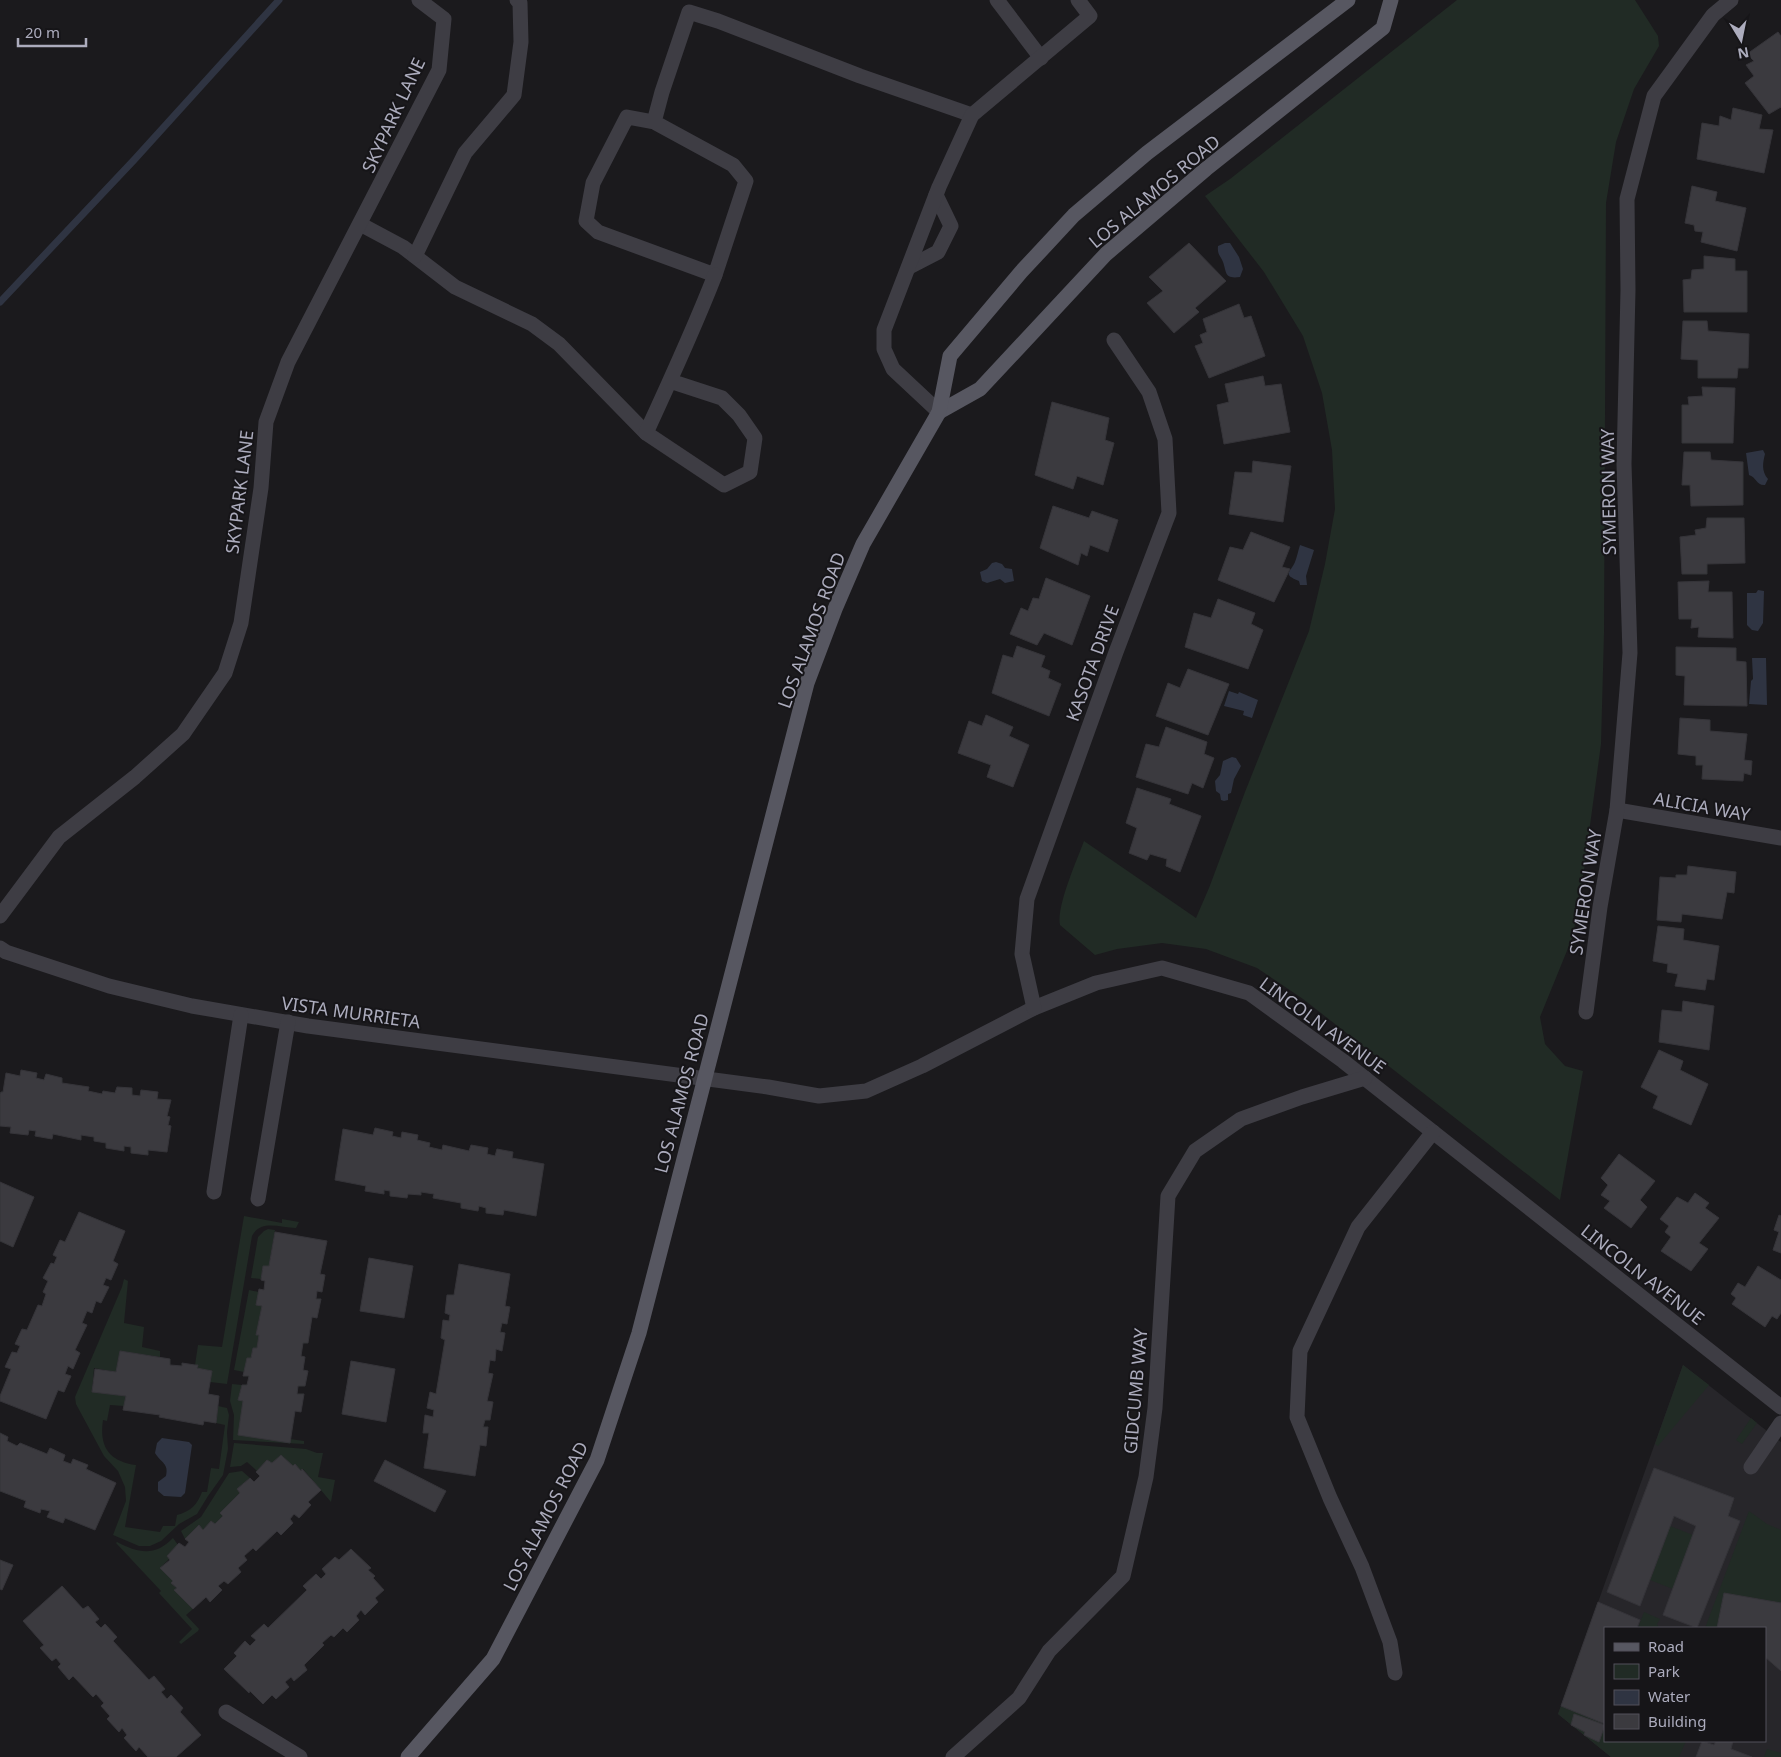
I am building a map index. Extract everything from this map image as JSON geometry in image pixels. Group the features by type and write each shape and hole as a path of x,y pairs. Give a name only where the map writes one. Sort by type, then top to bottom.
{"main road":[{"name":"LOS ALAMOS ROAD","path":"408,1757 493,1659 597,1460 639,1333 807,683 862,544 939,412 950,356 1020,272 1074,215 1147,153 1348,0"},
{"name":"LOS ALAMOS ROAD","path":"939,412 980,389 1106,254 1206,169 1383,28 1392,0"}],"street":[{"name":"SKYPARK LANE","path":"0,916 59,837 135,777 183,734 225,673 241,623 261,488 266,422 288,362 439,70 444,19 418,0"},
{"path":"415,256 466,153 514,95 521,42 520,3 516,0"},
{"path":"998,0 1041,58"},
{"path":"939,412 892,369 884,349 884,330 936,195 972,115 1090,16 1078,0"},
{"name":"SYMERON WAY","path":"1586,1012 1600,907 1617,810 1630,653 1624,464 1628,290 1627,199 1654,96 1714,15 1731,0"},
{"path":"654,122 662,92 692,6 718,21 860,76 972,115"},
{"path":"646,433 693,332 715,275 746,181 733,165 654,122 627,117 593,183 586,221 598,232 715,275"},
{"path":"908,267 938,252 951,226 936,195"},
{"path":"360,224 403,247 455,287 532,324 559,344 646,433 724,485 750,472 755,438 739,415 722,398 670,381"},
{"name":"KASOTA DRIVE","path":"1034,1008 1022,954 1027,899 1116,652 1169,513 1166,439 1149,392 1114,340"},
{"name":"ALICIA WAY","path":"1617,810 1781,838"},
{"name":"VISTA MURRIETA","path":"0,948 6,952 109,986 192,1006 288,1022 704,1079"},
{"name":"LINCOLN AVENUE","path":"704,1079 768,1087 818,1096 866,1091 922,1066 1034,1008 1096,983 1162,968 1249,993 1365,1078 1781,1407"},
{"path":"214,1192 241,1015"},
{"path":"258,1199 288,1022"},
{"name":"GIDCUMB WAY","path":"952,1757 1019,1698 1049,1651 1123,1576 1146,1477 1155,1408 1168,1196 1172,1188 1195,1151 1242,1120 1302,1097 1365,1078"},
{"path":"1395,1672 1390,1642 1362,1567 1330,1498 1297,1418 1300,1351 1358,1227 1433,1132"},
{"path":"1751,1467 1781,1423"},
{"path":"226,1712 300,1757"}],"shaded area":[{"path":"1683,1365 1781,1442 1781,1757 1611,1757 1558,1714"}],"green space":[{"path":"1457,0 1635,0 1658,36 1659,46 1634,89 1616,142 1606,203 1604,633 1601,744 1573,936 1540,1017 1545,1044 1565,1066 1583,1071 1560,1200 1303,999 1257,968 1206,949 1162,943 1117,949 1095,955 1060,925 1064,896 1084,841 1196,918 1309,631 1325,564 1335,509 1332,450 1322,393 1303,336 1264,272 1205,196 1230,179"},
{"path":"244,1216 282,1223 282,1219 299,1222 296,1228 266,1226 260,1228 252,1236 227,1384 210,1382 212,1371 197,1368 198,1366 195,1365 198,1345 222,1347"},
{"path":"268,1229 275,1230 269,1266 263,1266 261,1279 251,1278 258,1237"},
{"path":"124,1279 128,1281 124,1323 144,1327 142,1347 160,1351 160,1357 120,1351 116,1372 94,1368 92,1392 126,1396 124,1406 110,1405 107,1421 103,1420 102,1430 108,1451 119,1460 136,1465 125,1527 160,1532 163,1526 175,1526 177,1515 186,1512 196,1504 202,1492 207,1492 211,1468 219,1469 225,1425 216,1423 218,1406 227,1408 229,1415 228,1449 223,1475 197,1514 179,1524 161,1541 150,1546 139,1546 113,1535 126,1501 125,1487 118,1471 104,1456 76,1404 75,1397"},
{"path":"249,1290 259,1292 256,1305 262,1306 256,1335 259,1335 257,1348 253,1348 251,1358 244,1372 234,1370"},
{"path":"1683,1365 1709,1385 1658,1446 1655,1444"},
{"path":"232,1384 242,1385 238,1399 290,1439 304,1441 304,1444 233,1440 234,1415 230,1401"},
{"path":"1751,1418 1757,1423 1742,1444 1736,1440"},
{"path":"234,1443 306,1449 323,1453 318,1477 335,1480 331,1502 303,1469 301,1471 295,1464 293,1466 281,1455 272,1463 267,1460 257,1471 247,1462 241,1466 230,1467"},
{"path":"242,1471 250,1478 237,1489 240,1493 221,1513 223,1516 215,1524 211,1521 203,1530 199,1526 185,1539 181,1531 201,1517 229,1473"},
{"path":"1749,1511 1767,1524 1781,1530 1781,1603 1724,1593 1717,1627 1705,1627"},
{"path":"1670,1526 1693,1535 1673,1589 1650,1580"},
{"path":"173,1538 178,1545 167,1556 169,1559 160,1568 173,1581 171,1583 177,1588 174,1590 193,1609 186,1615 199,1629 181,1644 179,1642 192,1629 159,1593 161,1591 116,1543 139,1551 153,1551"},
{"path":"1644,1612 1660,1619 1657,1624 1658,1627 1638,1627"},
{"path":"1561,1706 1604,1724 1604,1742 1686,1742 1679,1757 1611,1757 1558,1714"},
{"path":"1767,1749 1781,1753 1781,1757 1764,1757"}],"water":[{"path":"1230,243 1239,257 1243,269 1240,277 1231,277 1226,272 1218,249 1218,246"},
{"path":"1763,450 1765,454 1763,470 1768,479 1765,485 1760,484 1749,475 1746,453"},
{"path":"1300,545 1314,550 1306,576 1307,585 1300,585 1299,581 1289,575"},
{"path":"996,562 1002,564 1005,568 1012,569 1014,581 1005,583 1000,579 987,583 982,581 980,572"},
{"path":"1758,590 1764,591 1763,623 1758,631 1752,630 1747,625 1747,593 1756,593"},
{"path":"1752,658 1766,658 1767,705 1749,704 1751,681 1753,679"},
{"path":"1229,691 1238,694 1239,692 1258,700 1252,718 1243,715 1244,711 1224,706"},
{"path":"1232,757 1236,758 1241,766 1234,779 1231,793 1228,794 1228,800 1224,801 1221,800 1220,794 1216,791 1215,781 1220,775 1223,761"},
{"path":"162,1438 189,1442 192,1445 185,1493 181,1497 164,1496 158,1491 158,1482 166,1476 167,1472 165,1466 155,1453 157,1443"}],"building":[{"path":"1778,32 1781,36 1781,107 1769,114 1745,83 1754,76 1746,65 1754,61 1747,54"},
{"path":"1733,108 1762,115 1759,129 1773,130 1764,173 1697,159 1702,123 1719,126 1720,116 1731,120"},
{"path":"1692,186 1717,192 1715,201 1746,208 1737,251 1701,242 1703,232 1695,231 1694,225 1685,223"},
{"path":"1189,243 1226,281 1195,308 1199,312 1174,333 1147,303 1163,291 1149,277"},
{"path":"1704,256 1735,259 1735,271 1747,271 1747,312 1684,312 1683,280 1691,279 1692,270 1704,269"},
{"path":"1239,304 1244,318 1251,316 1265,356 1209,378 1195,346 1203,343 1200,335 1207,332 1203,319"},
{"path":"1683,321 1707,321 1708,331 1749,334 1748,368 1738,368 1737,378 1698,378 1698,360 1681,359"},
{"path":"1263,376 1265,386 1281,384 1290,432 1224,444 1217,405 1229,402 1225,384"},
{"path":"1702,387 1735,388 1733,443 1682,443 1682,405 1689,405 1688,397 1703,396"},
{"path":"1052,402 1109,418 1105,440 1114,443 1103,485 1077,476 1073,489 1035,475"},
{"path":"1684,452 1710,452 1711,460 1743,462 1743,505 1691,506 1690,485 1682,485"},
{"path":"1253,461 1291,466 1283,522 1229,514 1235,472 1252,473"},
{"path":"1053,506 1089,518 1092,511 1118,520 1108,552 1090,545 1087,556 1081,553 1078,565 1040,548"},
{"path":"1707,518 1744,518 1745,563 1707,564 1707,574 1682,574 1680,537 1696,535 1695,530 1706,528"},
{"path":"1251,532 1290,547 1282,567 1290,569 1274,602 1218,580 1230,547 1243,550"},
{"path":"1046,578 1090,596 1072,645 1044,633 1037,645 1010,634 1021,608 1028,611 1033,598 1039,599"},
{"path":"1709,581 1708,592 1732,592 1733,638 1698,637 1699,627 1691,628 1692,619 1679,619 1678,582"},
{"path":"1218,599 1255,613 1251,624 1263,630 1248,669 1185,647 1194,613 1211,618"},
{"path":"1017,646 1045,656 1041,667 1050,671 1048,678 1061,684 1049,716 992,693 1003,655 1013,658"},
{"path":"1676,647 1736,648 1736,661 1746,662 1747,706 1684,705 1685,676 1676,675"},
{"path":"1188,669 1229,684 1208,735 1156,716 1168,683 1180,688"},
{"path":"986,715 1013,727 1009,736 1029,745 1013,787 987,777 991,765 958,753 969,721 982,726"},
{"path":"1680,718 1710,720 1710,731 1747,734 1744,760 1752,761 1751,775 1744,773 1743,781 1702,779 1703,765 1696,765 1696,756 1678,754"},
{"path":"1166,727 1207,742 1204,754 1214,758 1203,788 1192,783 1188,794 1136,777 1146,744 1159,747"},
{"path":"1137,788 1171,799 1169,804 1201,816 1180,872 1166,866 1167,859 1150,854 1147,860 1129,853 1137,828 1126,823"},
{"path":"1688,866 1736,872 1734,893 1727,892 1722,919 1682,914 1681,922 1657,920 1660,877 1676,878 1676,875 1687,875"},
{"path":"1658,926 1684,929 1683,940 1719,946 1714,980 1707,979 1705,990 1675,986 1678,974 1667,972 1668,964 1653,961"},
{"path":"1683,1001 1714,1006 1709,1050 1659,1042 1662,1010 1682,1012"},
{"path":"1659,1050 1683,1061 1680,1070 1708,1084 1691,1125 1653,1108 1658,1096 1641,1087"},
{"path":"21,1070 37,1073 36,1078 44,1080 46,1074 62,1078 62,1083 89,1087 88,1091 102,1094 103,1091 115,1093 117,1087 132,1088 132,1095 140,1096 141,1090 158,1092 157,1099 171,1100 167,1116 170,1117 168,1125 171,1126 167,1152 148,1150 148,1155 131,1153 131,1147 124,1146 124,1151 106,1148 106,1143 94,1141 94,1137 81,1135 81,1140 53,1134 52,1139 35,1136 36,1131 29,1130 28,1135 10,1133 11,1127 0,1126 0,1094 3,1092 6,1073 20,1076"},
{"path":"375,1128 393,1132 392,1136 401,1138 402,1132 418,1135 417,1140 430,1143 429,1147 442,1150 443,1145 469,1151 471,1145 488,1148 487,1154 495,1156 497,1149 513,1152 512,1158 544,1164 536,1216 504,1210 503,1215 486,1213 486,1208 479,1206 478,1211 461,1208 461,1203 433,1198 434,1194 421,1192 421,1195 408,1194 407,1198 390,1196 390,1191 384,1190 384,1194 365,1191 366,1186 335,1180 343,1129 373,1135"},
{"path":"1619,1154 1655,1181 1640,1200 1647,1207 1631,1228 1604,1208 1610,1201 1601,1195 1608,1185 1601,1178"},
{"path":"0,1182 34,1197 13,1247 0,1241"},
{"path":"1695,1193 1709,1203 1705,1208 1719,1218 1699,1243 1708,1249 1691,1271 1661,1251 1671,1237 1665,1232 1669,1226 1660,1219 1677,1197 1688,1203"},
{"path":"79,1212 125,1231 113,1261 118,1264 111,1280 106,1278 103,1285 109,1287 101,1303 96,1301 92,1313 87,1311 82,1323 87,1325 75,1350 80,1353 73,1369 68,1366 65,1374 71,1376 64,1392 58,1390 46,1419 0,1401 0,1396 11,1369 5,1367 12,1352 17,1353 20,1346 15,1344 22,1329 27,1330 38,1305 42,1306 46,1294 43,1292 48,1281 43,1278 51,1263 54,1264 57,1257 53,1255 60,1240 65,1242"},
{"path":"1779,1215 1781,1216 1781,1253 1773,1250 1779,1232 1774,1230"},
{"path":"275,1232 327,1241 320,1274 325,1275 322,1292 317,1291 316,1299 321,1299 317,1318 312,1317 308,1343 303,1343 301,1356 305,1357 303,1370 308,1371 305,1386 298,1386 297,1394 304,1394 301,1412 295,1411 290,1443 238,1435 243,1401 238,1400 242,1385 247,1385 249,1376 243,1376 247,1358 251,1358 253,1348 257,1348 259,1335 256,1335 262,1306 256,1305 259,1289 264,1290 265,1281 261,1280 263,1266 269,1266"},
{"path":"369,1258 413,1266 404,1318 360,1311"},
{"path":"459,1264 510,1274 505,1306 510,1307 507,1324 502,1323 500,1332 505,1333 502,1351 496,1349 495,1361 490,1360 488,1373 493,1374 487,1401 493,1402 490,1420 485,1420 483,1427 488,1427 486,1446 480,1445 475,1476 424,1468 429,1433 423,1433 425,1415 433,1417 434,1410 427,1408 430,1392 436,1394 445,1340 441,1338 443,1320 449,1321 450,1315 445,1313 447,1295 454,1295"},
{"path":"1758,1266 1781,1280 1781,1313 1777,1319 1772,1316 1765,1327 1732,1304 1736,1298 1731,1294 1738,1283 1745,1287"},
{"path":"120,1351 170,1359 170,1365 182,1366 182,1363 198,1365 197,1368 212,1371 208,1394 219,1396 216,1423 204,1421 203,1425 159,1417 160,1415 123,1410 126,1396 92,1392 95,1369 116,1372"},
{"path":"351,1361 395,1369 386,1422 342,1414"},
{"path":"0,1433 8,1437 7,1441 17,1446 20,1443 47,1454 50,1448 65,1455 63,1461 71,1464 73,1459 88,1465 86,1469 116,1483 95,1530 65,1518 63,1523 47,1517 50,1511 41,1509 40,1513 24,1507 26,1501 0,1491"},
{"path":"281,1455 293,1466 295,1464 301,1471 302,1469 321,1490 308,1502 311,1505 299,1518 294,1514 290,1519 293,1523 281,1535 277,1531 256,1551 253,1548 244,1556 247,1560 238,1568 241,1572 228,1584 224,1581 218,1586 222,1590 210,1602 206,1597 193,1609 174,1590 177,1588 171,1583 173,1581 160,1568 170,1560 167,1556 179,1543 185,1547 189,1542 185,1539 199,1525 203,1530 211,1521 215,1524 223,1516 220,1513 240,1493 237,1489 250,1478 254,1482 260,1476 256,1472 267,1460 272,1463"},
{"path":"385,1460 446,1491 435,1512 374,1481"},
{"path":"1654,1468 1734,1498 1728,1516 1740,1521 1697,1627 1663,1615 1696,1526 1674,1516 1640,1606 1607,1592"},
{"path":"351,1549 371,1568 368,1570 375,1576 373,1578 384,1590 375,1598 378,1602 365,1615 361,1610 356,1616 359,1620 347,1632 343,1628 334,1637 331,1635 304,1665 307,1670 294,1681 291,1677 285,1682 289,1687 276,1699 272,1695 263,1704 224,1669 237,1656 234,1653 245,1641 250,1646 256,1640 251,1636 264,1624 268,1628 307,1590 303,1586 316,1574 321,1579 326,1574 322,1569 335,1557 339,1560"},
{"path":"0,1560 13,1565 2,1590 0,1589"},
{"path":"62,1586 83,1609 88,1606 99,1619 95,1622 101,1628 105,1624 117,1637 113,1641 149,1680 154,1676 165,1689 161,1692 167,1699 171,1695 183,1708 180,1712 201,1735 176,1757 148,1757 139,1747 136,1751 124,1738 127,1735 122,1728 119,1732 107,1719 110,1716 101,1706 104,1703 96,1694 93,1697 73,1676 69,1680 58,1667 61,1664 56,1658 52,1661 40,1648 44,1645 23,1621"},
{"path":"1724,1593 1781,1603 1781,1671 1766,1658 1766,1627 1717,1627"},
{"path":"1598,1602 1640,1620 1637,1627 1604,1627 1604,1724 1561,1706"},
{"path":"1574,1714 1604,1725 1604,1728 1599,1742 1584,1735 1585,1732 1571,1725"},
{"path":"1702,1742 1714,1745 1716,1742 1733,1742 1731,1749 1752,1757 1696,1757"}],"waterway":[{"path":"0,302 134,160 279,0"}]}
